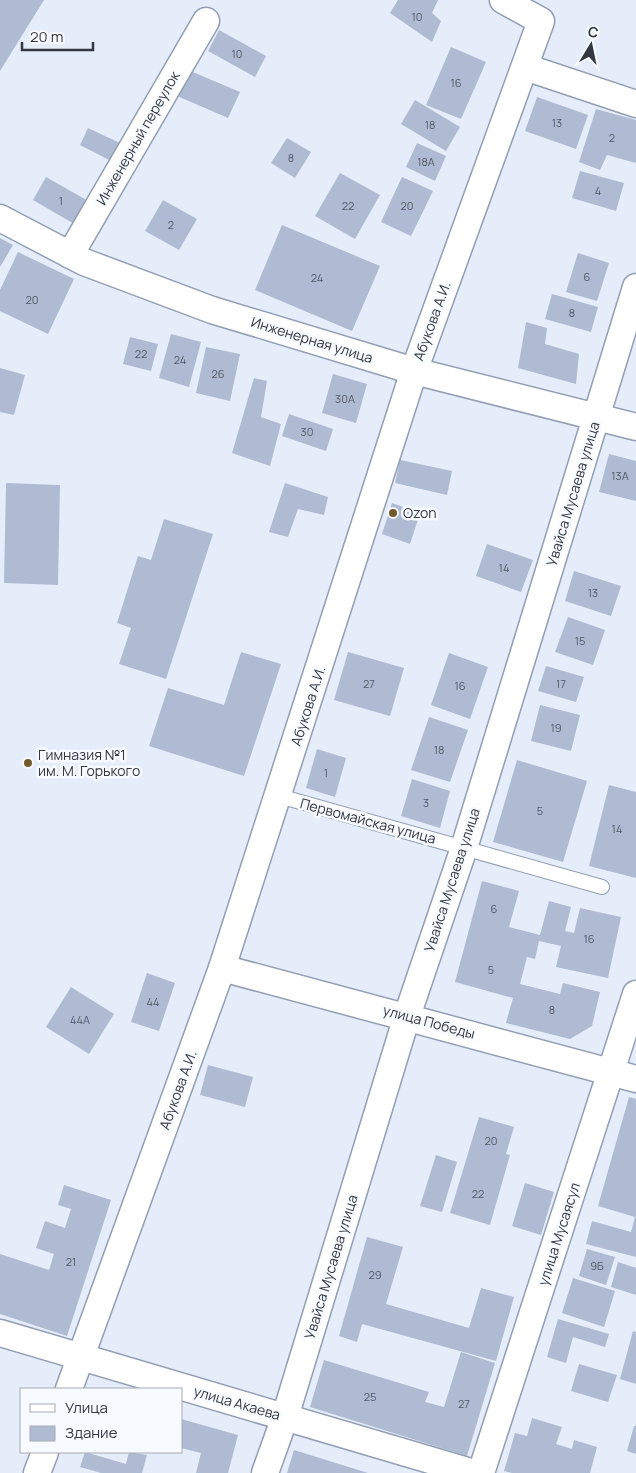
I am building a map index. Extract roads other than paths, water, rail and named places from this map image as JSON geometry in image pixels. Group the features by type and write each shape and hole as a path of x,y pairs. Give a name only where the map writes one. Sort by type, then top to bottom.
{"street":[{"name":"Абукова А.И.","path":"69,1388 222,968 279,796 414,371 541,21 503,0"},
{"name":"Инженерный переулок","path":"70,254 206,21"},
{"path":"525,67 636,104"},
{"name":"Инженерная улица","path":"0,218 84,262 212,310 414,371 636,427"},
{"name":"Увайса Мусаева улица","path":"265,1473 285,1417 407,1016 464,848 636,287"},
{"name":"улица Победы","path":"222,968 624,1075"},
{"name":"улица Мусаясул","path":"481,1473 624,1075 636,994"},
{"name":"улица Акаева","path":"0,1333 474,1473"},
{"path":"37,1473 45,1453"}],"lane":[{"name":"Первомайская улица","path":"279,796 602,887"}],"place":[{"name":"Ozon","path":"393,513"},
{"name":"Гимназия №1 им. М. Горького","path":"28,763"}]}
